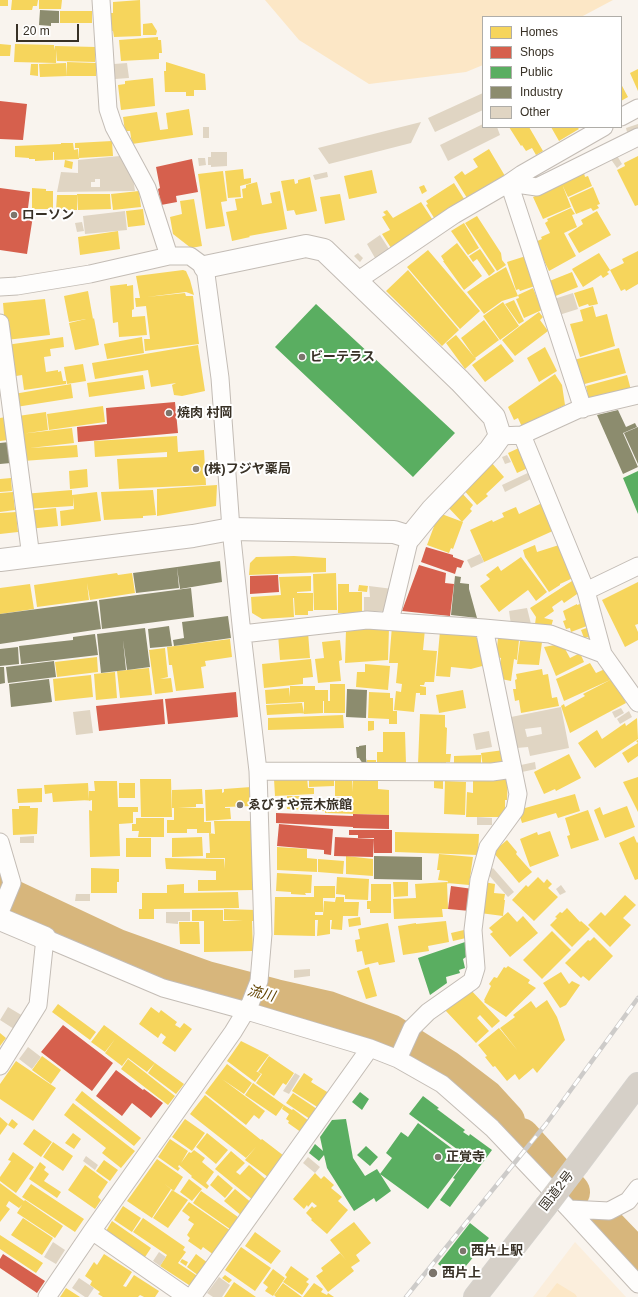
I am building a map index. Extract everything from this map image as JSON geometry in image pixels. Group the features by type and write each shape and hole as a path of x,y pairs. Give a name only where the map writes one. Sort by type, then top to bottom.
{"highway":[{"name":"国道2号","path":"475,1297 638,1084"}],"street":[{"path":"101,0 108,109 114,127 147,188 169,256"},
{"path":"622,116 638,108"},
{"path":"357,281 454,215 602,128"},
{"path":"509,183 537,187 638,136"},
{"path":"509,183 583,409"},
{"path":"0,287 18,286 90,274 169,256 190,256 206,267 306,246 324,250 460,381 494,418 500,436"},
{"path":"47,1297 92,1231 229,1039 248,1007 259,981 263,934 258,771 231,529 220,378 206,267"},
{"path":"0,323 6,412 31,556"},
{"path":"390,622 410,537 432,510 490,450 500,436 522,434 583,409 638,396"},
{"path":"522,434 586,591 603,654 638,703"},
{"path":"0,560 193,536 231,529 394,532 410,537"},
{"path":"586,591 638,566"},
{"path":"242,634 367,620 550,634 603,654"},
{"path":"400,1054 410,1032 428,1012 472,981 476,968 473,930 478,880 488,847 515,810 518,794 484,628"},
{"path":"258,771 492,772 513,769"},
{"path":"0,842 12,883 1,913 45,938 163,988 248,1007 370,1048 400,1054 442,1084 492,1128 638,1284"},
{"path":"0,1066 38,1005 45,938"},
{"path":"192,1297 370,1048"},
{"path":"569,1209 609,1211 628,1201 638,1188"},
{"path":"92,1231 187,1297"}],"shaded area":[{"path":"265,0 613,0 583,16 482,16 482,65 466,72 369,84 299,40"},
{"path":"575,1242 626,1297 533,1297"},
{"path":"557,1283 575,1294 577,1297 546,1297"}],"building: Homes":[{"path":"0,0 8,0 8,6 0,6"},
{"path":"12,0 38,0 37,6 33,6 32,10 11,10"},
{"path":"39,0 62,0 61,9 39,9"},
{"path":"140,0 141,36 114,37 113,31 111,31 110,13 113,13 113,2"},
{"path":"60,11 92,11 92,23 60,23"},
{"path":"152,23 157,31 156,35 143,35 143,24"},
{"path":"158,37 158,40 161,40 162,53 159,53 159,59 121,61 119,40"},
{"path":"0,44 11,45 10,56 0,56"},
{"path":"15,44 54,45 54,50 55,46 96,47 95,62 57,61 57,50 56,63 14,62"},
{"path":"67,62 96,63 96,76 67,76"},
{"path":"166,62 205,74 206,90 194,90 194,96 186,96 186,92 165,92 164,71 166,71"},
{"path":"66,63 67,76 40,77 39,64"},
{"path":"31,64 38,64 38,76 30,75"},
{"path":"638,69 638,91 630,73"},
{"path":"153,78 155,106 121,110 118,85 125,84 125,81"},
{"path":"622,86 628,97 622,100"},
{"path":"189,109 193,135 132,144 130,131 125,131 123,117 157,112 160,130 168,129 166,113"},
{"path":"510,128 530,128 543,151 536,155 532,148 526,151 522,145 521,146"},
{"path":"552,128 579,129 559,141"},
{"path":"112,141 113,156 79,158 79,148 75,148 75,143"},
{"path":"73,143 74,150 78,149 79,159 54,160 54,152 53,160 35,161 35,159 15,157 15,146"},
{"path":"489,149 505,176 467,198 454,177 462,171 465,175 478,167 473,159"},
{"path":"638,156 638,205 635,206 617,170 625,166 624,163"},
{"path":"65,160 73,162 72,169 64,167"},
{"path":"243,169 244,179 251,178 251,183 240,186 241,197 228,198 225,171"},
{"path":"372,170 377,193 349,199 344,176"},
{"path":"223,171 227,201 221,202 225,226 206,229 198,174"},
{"path":"584,173 585,177 588,176 592,186 568,197 561,182"},
{"path":"310,177 317,211 296,215 294,210 287,211 281,181 294,179 295,184 298,183 298,180"},
{"path":"257,182 262,205 272,203 270,193 280,191 287,229 249,236 250,237 232,241 226,212 237,210 235,199 243,198 242,189 246,188 246,185"},
{"path":"454,183 466,202 436,221 426,205 428,204 426,201"},
{"path":"562,184 571,207 543,219 533,197"},
{"path":"424,185 427,191 422,194 419,187"},
{"path":"593,187 600,204 597,205 599,208 593,211 591,208 576,214 569,198"},
{"path":"32,188 53,191 53,209 32,209"},
{"path":"139,191 141,207 113,210 111,194"},
{"path":"77,194 110,194 111,209 78,210"},
{"path":"340,194 345,220 325,224 320,197"},
{"path":"57,195 77,195 77,210 56,210"},
{"path":"194,199 202,246 191,248 173,234 170,217 182,214 180,201"},
{"path":"421,202 436,225 393,251 382,234 390,230 382,217 386,215 383,212 387,210 393,218"},
{"path":"571,208 575,214 572,215 577,227 564,233 576,256 549,271 535,242 542,239 541,237 550,233 545,223 548,221 547,219"},
{"path":"143,209 145,225 128,227 126,211"},
{"path":"597,211 611,235 579,253 568,234 583,224 581,220"},
{"path":"477,216 501,253 502,260 506,265 497,271 465,223"},
{"path":"464,223 479,248 468,255 451,231"},
{"path":"118,231 120,249 80,255 78,237"},
{"path":"457,243 482,276 464,290 441,256"},
{"path":"480,249 495,271 489,276 477,259 473,262 469,256"},
{"path":"428,250 480,311 460,329 407,267"},
{"path":"638,251 638,284 626,291 625,289 621,291 610,270 624,263 622,259"},
{"path":"599,253 610,270 607,272 609,274 603,278 601,275 583,287 572,269"},
{"path":"526,256 535,286 520,291 519,289 516,290 507,262"},
{"path":"506,267 518,296 502,301 484,314 467,292"},
{"path":"183,270 186,271 190,280 194,295 186,292 147,297 185,293 186,296 193,296 199,344 145,351 144,339 150,339 146,306 136,307 135,298 140,298 136,276"},
{"path":"408,270 459,330 442,346 386,291"},
{"path":"572,272 578,287 553,297 547,282"},
{"path":"127,284 127,286 133,285 134,309 132,310 132,317 145,316 147,335 119,337 118,322 113,323 110,286"},
{"path":"593,287 598,304 589,306 588,304 579,307 574,293"},
{"path":"533,288 542,310 524,318 516,299 519,298 518,295"},
{"path":"88,291 99,345 75,350 69,323 86,319 69,322 64,296"},
{"path":"45,299 50,335 6,340 3,303"},
{"path":"514,300 524,321 519,324 505,304"},
{"path":"503,302 519,326 500,340 483,316"},
{"path":"593,306 596,317 607,314 615,346 580,357 570,324 583,321 580,310"},
{"path":"539,312 543,317 540,320 548,331 515,356 502,340"},
{"path":"484,320 499,340 475,358 461,338"},
{"path":"456,335 476,359 465,369 446,343"},
{"path":"63,337 64,347 50,349 51,356 44,357 46,372 61,371 63,381 66,381 66,384 24,390 22,375 10,377 6,345"},
{"path":"142,337 144,353 107,359 104,344"},
{"path":"501,344 514,361 485,382 472,365"},
{"path":"198,345 205,391 182,396 174,395 172,385 176,383 151,387 148,370 95,379 92,363"},
{"path":"545,347 557,371 539,382 527,358"},
{"path":"619,348 626,373 577,386 570,361"},
{"path":"83,364 86,381 67,384 64,367"},
{"path":"555,374 562,385 565,405 522,427 518,418 514,420 508,407"},
{"path":"143,375 145,389 89,397 87,383"},
{"path":"627,375 631,390 589,401 586,386"},
{"path":"71,384 73,398 16,407 14,394"},
{"path":"103,406 105,422 49,430 47,414"},
{"path":"46,412 48,430 21,434 18,416"},
{"path":"6,417 8,440 0,441 0,418"},
{"path":"72,428 74,443 30,448 77,445 78,457 23,461 20,434"},
{"path":"177,436 178,452 204,450 206,485 119,489 117,459 167,457 167,452 95,457 94,441"},
{"path":"521,447 530,467 517,473 508,453"},
{"path":"491,462 504,477 486,494 488,496 477,505 462,488"},
{"path":"87,469 88,487 70,489 69,471"},
{"path":"11,478 12,491 0,492 0,479"},
{"path":"217,485 216,506 157,516 157,489"},
{"path":"72,490 72,495 97,492 101,521 61,526 60,511 74,509 73,497 73,506 25,509 23,494"},
{"path":"153,490 156,515 143,516 143,518 104,520 101,492"},
{"path":"460,491 473,505 470,509 472,511 462,522 446,505"},
{"path":"13,492 15,510 0,512 0,493"},
{"path":"542,503 555,530 484,562 470,530 492,520 493,522 504,517 502,513 516,507 519,514"},
{"path":"56,508 58,526 28,529 27,511"},
{"path":"16,512 18,532 0,534 0,513"},
{"path":"439,513 463,522 453,549 451,548 449,553 427,545"},
{"path":"535,545 537,552 559,545 573,578 560,584 549,592 525,557 523,550"},
{"path":"294,556 326,558 326,572 249,575 250,563 256,557"},
{"path":"521,557 547,592 536,601 528,590 499,612 480,586 490,579 486,575 498,566 501,571"},
{"path":"117,573 118,575 132,573 135,593 90,600 87,583 89,600 37,607 34,585"},
{"path":"336,573 337,610 314,610 313,574"},
{"path":"311,576 311,591 297,592 313,593 313,611 308,611 308,615 295,615 294,598 294,617 262,619 252,613 251,597 281,595 279,577"},
{"path":"572,581 580,592 564,603 562,600 552,607 554,611 544,618 553,620 551,627 535,624 536,617 530,608"},
{"path":"638,582 638,624 635,625 638,632 638,640 625,647 602,600"},
{"path":"30,584 34,609 0,614 0,588"},
{"path":"338,584 349,584 349,592 362,592 362,613 338,613"},
{"path":"359,585 368,586 367,592 358,591"},
{"path":"583,603 592,624 571,632 570,628 566,629 563,621 566,620 563,611 577,604"},
{"path":"392,626 425,629 423,650 437,651 434,682 425,682 424,685 420,685 426,687 426,695 416,693 414,712 394,710 396,691 401,692 402,684 396,683 398,663 389,663"},
{"path":"592,626 597,638 590,641 588,637 584,638 581,630"},
{"path":"389,628 388,660 345,663 346,630"},
{"path":"440,631 474,635 481,642 486,665 471,669 451,667 450,677 436,676"},
{"path":"308,632 310,658 280,660 278,634"},
{"path":"498,638 519,640 517,660 514,659 511,681 501,679 502,669 499,668 501,658 496,657"},
{"path":"230,639 232,657 205,661 206,666 201,667 204,688 176,691 172,665 169,665 167,647"},
{"path":"340,640 342,660 339,661 341,681 318,683 315,659 324,658 322,642"},
{"path":"520,641 542,642 539,665 517,664"},
{"path":"555,645 564,647 570,658 580,653 584,662 556,676 544,647"},
{"path":"165,648 168,677 160,679 171,678 173,692 155,694 149,650"},
{"path":"97,657 98,672 57,677 55,662"},
{"path":"311,659 313,677 303,678 303,684 264,688 262,664"},
{"path":"590,663 596,673 605,669 610,680 564,701 556,679"},
{"path":"365,664 390,666 388,690 356,687 357,672 365,672"},
{"path":"149,668 152,695 120,698 117,671"},
{"path":"542,669 543,675 548,674 552,698 557,697 559,706 521,713 519,700 515,701 513,689 516,689 516,674"},
{"path":"115,672 117,698 96,700 94,674"},
{"path":"91,675 93,697 55,701 53,679"},
{"path":"614,678 626,703 570,733 561,706 564,704 565,707 585,696 583,694"},
{"path":"330,684 345,684 345,713 324,713 324,701 323,713 304,714 304,702 266,704 265,690 289,688 290,697 290,686 315,686 315,690 328,690 328,701 330,701"},
{"path":"463,690 466,708 439,713 436,695"},
{"path":"369,692 390,693 390,698 393,698 393,711 397,711 397,724 389,724 389,719 368,718"},
{"path":"302,703 304,713 267,715 266,705"},
{"path":"420,714 445,715 445,727 447,728 446,754 451,754 450,762 446,762 446,765 418,764"},
{"path":"343,715 344,728 268,730 268,718"},
{"path":"637,718 638,739 595,768 578,743 597,730 602,739 625,723 626,726"},
{"path":"368,721 374,721 374,730 368,731"},
{"path":"383,732 405,732 406,763 377,763 377,752 383,752"},
{"path":"638,743 638,756 628,763 622,753"},
{"path":"504,750 506,764 483,768 481,753"},
{"path":"569,754 581,778 556,791 555,789 544,794 534,772"},
{"path":"481,755 481,766 454,767 454,756"},
{"path":"367,760 376,760 376,765 367,766"},
{"path":"307,777 308,788 314,788 314,794 275,796 274,779"},
{"path":"335,777 352,777 352,792 353,777 378,778 378,789 389,790 389,815 325,813 325,809 328,809 328,797 351,798 352,805 352,796 335,796"},
{"path":"638,777 638,812 623,782"},
{"path":"309,778 334,778 334,786 309,787"},
{"path":"140,779 171,779 172,817 141,817"},
{"path":"434,779 443,779 443,789 434,788"},
{"path":"473,779 508,779 507,800 505,800 505,810 501,817 466,817 467,792 473,793"},
{"path":"94,781 117,781 118,807 138,807 138,812 133,812 133,823 119,824 120,856 90,857 89,810 92,811 92,800 89,801 89,791 95,791"},
{"path":"445,781 466,782 465,815 444,814"},
{"path":"88,783 89,800 53,802 52,793 45,794 44,785"},
{"path":"119,783 135,783 135,798 119,798"},
{"path":"251,787 252,806 225,807 230,808 231,819 206,821 205,790 222,789 222,793 224,792 224,789"},
{"path":"42,788 42,802 18,803 17,789"},
{"path":"202,789 203,804 196,804 196,807 178,808 204,808 204,822 211,822 211,833 197,833 197,829 187,829 187,833 167,833 167,820 174,820 172,790"},
{"path":"575,794 580,811 558,818 556,813 522,823 518,810"},
{"path":"287,796 301,796 301,803 298,804 325,804 324,811 287,809"},
{"path":"19,806 38,808 37,834 13,835 12,809 19,809"},
{"path":"627,806 635,827 605,838 594,810 600,807 603,815"},
{"path":"588,810 599,840 571,849 567,836 570,835 565,818"},
{"path":"136,818 164,818 164,837 138,837 139,831 132,831 132,824 136,824"},
{"path":"214,821 251,821 254,857 252,857 253,890 198,891 198,880 216,880 216,871 166,869 165,858 224,859 224,869 225,858 206,858 206,853 210,853 209,833 215,834"},
{"path":"550,831 559,856 530,867 520,839 537,832 538,835"},
{"path":"395,832 479,834 478,855 395,852"},
{"path":"634,836 637,843 638,842 638,879 635,880 619,843"},
{"path":"202,837 203,856 172,857 172,838"},
{"path":"126,838 151,838 151,857 126,857"},
{"path":"507,840 517,852 516,854 532,872 519,883 493,852"},
{"path":"277,847 307,849 307,858 317,859 317,872 277,870"},
{"path":"439,854 473,857 469,885 447,883 448,881 438,880 440,870 437,870"},
{"path":"346,856 373,859 373,876 346,874"},
{"path":"318,859 344,861 343,874 318,872"},
{"path":"91,868 119,869 117,893 91,893"},
{"path":"277,873 312,875 311,893 305,893 306,895 276,891"},
{"path":"337,877 369,879 368,900 345,899 345,895 336,894"},
{"path":"538,877 544,883 547,879 552,884 548,888 558,897 534,921 512,900 526,885 528,887"},
{"path":"393,882 408,882 408,896 394,897"},
{"path":"447,882 448,909 442,909 443,917 394,919 393,899 416,898 415,884"},
{"path":"484,882 495,884 494,893 505,894 503,916 480,913"},
{"path":"184,884 184,893 238,892 239,908 154,909 154,919 139,919 139,909 142,909 142,893 167,893 167,885"},
{"path":"371,884 391,884 391,913 370,913 370,909 367,909 367,901 371,901"},
{"path":"314,886 335,886 335,898 323,898 323,912 315,912 315,915 323,915 324,901 335,902 336,897 344,897 344,902 359,902 358,916 343,916 342,930 331,929 332,920 330,920 330,934 317,936 318,920 315,920 315,936 274,935 275,897 314,897"},
{"path":"625,895 636,905 623,918 631,925 610,947 588,925 601,912 605,916"},
{"path":"567,908 580,922 581,921 590,929 572,947 550,925 557,918 555,917 560,912 562,913"},
{"path":"224,909 256,910 256,921 252,921 253,951 204,952 204,921 192,921 192,910 223,910 223,921 243,921 224,920"},
{"path":"508,912 517,922 523,916 538,933 510,957 490,934 493,932 489,928"},
{"path":"360,917 361,925 349,927 348,919"},
{"path":"446,921 449,942 428,946 429,951 403,955 398,926"},
{"path":"179,922 199,922 200,944 180,944"},
{"path":"388,923 395,962 379,965 378,962 365,965 362,951 357,952 355,940 360,939 358,929"},
{"path":"464,930 466,938 453,941 451,933"},
{"path":"552,931 571,950 542,979 523,960"},
{"path":"594,937 613,956 589,981 583,976 581,978 565,963 588,940 590,941"},
{"path":"508,966 530,980 528,983 536,988 506,1017 484,1002 484,1000 491,986 489,984 494,977 497,978 504,967 506,968"},
{"path":"369,967 377,996 366,999 357,971"},
{"path":"561,972 569,984 572,981 580,985 566,1005 560,1008 543,983"},
{"path":"469,988 500,1021 492,1028 480,1015 477,1018 489,1031 476,1043 445,1010"},
{"path":"547,1000 557,1017 565,1040 537,1073 533,1068 519,1080 515,1074 507,1081 495,1066 493,1067 485,1057 487,1056 478,1045 499,1028 518,1051 500,1028 515,1017 513,1015 531,1001 536,1008"},
{"path":"58,1004 96,1032 90,1040 52,1012"},
{"path":"151,1007 159,1013 161,1010 177,1022 175,1025 180,1028 184,1023 192,1029 175,1052 162,1043 166,1037 161,1033 158,1038 139,1024"},
{"path":"104,1025 155,1063 147,1072 128,1058 122,1066 105,1053 115,1039 105,1052 91,1042"},
{"path":"0,1033 6,1038 0,1046"},
{"path":"241,1041 269,1055 256,1071 261,1074 255,1082 227,1061"},
{"path":"42,1056 61,1070 51,1084 32,1070"},
{"path":"269,1056 294,1073 286,1085 283,1083 274,1096 256,1083 262,1074 258,1072"},
{"path":"128,1059 175,1096 168,1105 121,1069"},
{"path":"16,1061 56,1088 33,1121 0,1099 0,1084"},
{"path":"155,1063 184,1084 176,1094 148,1073"},
{"path":"227,1064 252,1083 244,1094 222,1079 265,1111 259,1119 254,1115 246,1125 205,1093"},
{"path":"304,1073 313,1079 311,1082 332,1095 322,1110 292,1091"},
{"path":"253,1083 284,1105 276,1116 245,1095"},
{"path":"82,1091 141,1138 134,1146 75,1100"},
{"path":"293,1093 320,1111 313,1121 286,1103"},
{"path":"205,1095 261,1140 262,1139 288,1159 272,1180 245,1160 256,1147 246,1158 190,1114"},
{"path":"73,1103 135,1151 121,1168 102,1153 106,1148 64,1115"},
{"path":"284,1105 292,1110 293,1109 313,1124 305,1135 288,1123 289,1121 286,1119 289,1114 282,1109"},
{"path":"0,1117 8,1124 0,1135"},
{"path":"12,1119 18,1124 14,1129 8,1125"},
{"path":"185,1119 205,1133 192,1151 172,1137"},
{"path":"34,1129 52,1142 41,1157 23,1144"},
{"path":"73,1133 81,1139 74,1149 65,1143"},
{"path":"207,1133 228,1150 216,1164 196,1147"},
{"path":"170,1139 188,1151 181,1163 189,1152 191,1153 194,1150 205,1158 202,1162 214,1172 206,1183 209,1186 207,1189 191,1177 192,1176 179,1165 178,1167 180,1168 178,1171 158,1157"},
{"path":"53,1142 73,1156 63,1171 43,1157"},
{"path":"231,1151 245,1163 236,1172 240,1175 249,1165 269,1182 253,1200 215,1169"},
{"path":"13,1152 34,1167 16,1193 0,1181 0,1177 11,1161 8,1160"},
{"path":"157,1159 183,1177 174,1191 163,1183 171,1189 152,1218 127,1201"},
{"path":"104,1160 118,1170 110,1181 96,1171"},
{"path":"40,1162 46,1167 44,1170 49,1174 44,1181 61,1192 57,1198 29,1179"},
{"path":"85,1165 108,1182 98,1197 101,1200 95,1209 68,1190"},
{"path":"315,1173 321,1179 324,1176 334,1185 331,1188 342,1197 338,1201 348,1210 327,1234 311,1220 312,1219 306,1213 312,1206 314,1208 317,1206 312,1202 304,1209 293,1199"},
{"path":"218,1175 233,1188 225,1198 210,1185"},
{"path":"189,1179 202,1189 192,1201 180,1192"},
{"path":"0,1183 24,1201 25,1200 63,1226 55,1238 17,1213 22,1205 19,1208 9,1201 6,1206 10,1209 0,1222"},
{"path":"31,1184 84,1219 75,1232 22,1197"},
{"path":"235,1189 253,1204 242,1216 224,1201"},
{"path":"172,1190 188,1200 168,1228 153,1218"},
{"path":"201,1191 238,1217 230,1229 193,1203"},
{"path":"189,1202 231,1231 214,1255 203,1247 201,1250 188,1241 190,1238 187,1235 194,1224 188,1220 190,1217 182,1211"},
{"path":"123,1206 141,1218 132,1232 114,1220"},
{"path":"23,1218 53,1238 42,1255 11,1235"},
{"path":"143,1218 185,1247 183,1250 186,1252 178,1263 199,1277 192,1287 160,1266 167,1255 133,1232"},
{"path":"112,1221 151,1248 145,1257 106,1231"},
{"path":"354,1222 371,1243 356,1255 360,1261 351,1267 354,1271 328,1292 316,1276 323,1271 321,1268 340,1253 346,1260 330,1240"},
{"path":"255,1232 281,1251 271,1264 245,1246"},
{"path":"0,1235 43,1263 36,1273 0,1249"},
{"path":"241,1247 271,1268 255,1291 225,1270"},
{"path":"104,1254 132,1272 123,1286 126,1287 134,1275 159,1291 155,1297 144,1297 140,1295 138,1297 103,1297 98,1294 100,1292 90,1285 92,1281 85,1276 94,1262 97,1265"},
{"path":"196,1254 208,1263 199,1276 187,1267"},
{"path":"182,1259 188,1262 186,1266 180,1262"},
{"path":"291,1266 309,1279 306,1282 309,1284 302,1295 283,1282 287,1277 285,1275"},
{"path":"273,1269 285,1278 273,1296 265,1291 268,1287 263,1283"},
{"path":"225,1275 232,1280 229,1283 222,1278"},
{"path":"234,1282 256,1297 224,1297"},
{"path":"283,1283 302,1297 276,1297 274,1295"},
{"path":"314,1283 323,1289 321,1292 327,1295 328,1293 334,1297 303,1297"},
{"path":"66,1288 80,1297 60,1297"}],"building: Shops":[{"path":"0,101 27,104 23,140 0,139"},
{"path":"192,159 198,192 176,196 177,202 161,205 158,189 160,188 156,167"},
{"path":"0,188 30,192 27,216 33,216 27,254 0,250"},
{"path":"175,402 178,433 78,442 77,427 107,424 106,408"},
{"path":"426,547 453,555 453,557 464,561 461,568 457,567 455,574 421,562"},
{"path":"419,565 446,573 445,583 454,584 450,616 402,611"},
{"path":"278,575 279,592 250,594 250,576"},
{"path":"236,692 238,717 168,724 165,699"},
{"path":"163,699 165,724 99,731 96,706"},
{"path":"276,813 353,816 353,814 389,815 389,829 276,823"},
{"path":"279,824 333,829 331,855 324,854 324,850 277,846"},
{"path":"349,830 392,830 392,853 374,853 374,838 358,838 358,835 349,835"},
{"path":"335,837 374,839 373,857 334,856"},
{"path":"451,886 473,889 470,911 448,909"},
{"path":"63,1025 113,1063 92,1091 41,1052"},
{"path":"116,1070 163,1103 151,1118 132,1103 122,1116 96,1096"},
{"path":"3,1254 45,1281 37,1293 0,1268 0,1259"}],"building: Public":[{"path":"316,304 455,433 413,477 275,347"},
{"path":"638,471 638,514 623,478"},
{"path":"465,942 466,957 463,959 465,968 459,970 460,973 446,977 447,983 430,995 418,958"},
{"path":"360,1092 369,1099 362,1110 352,1102"},
{"path":"423,1096 439,1108 437,1109 465,1130 463,1132 469,1136 470,1134 492,1150 450,1207 440,1200 455,1179 453,1178 471,1154 467,1151 465,1155 409,1114"},
{"path":"346,1119 353,1158 365,1176 377,1169 391,1191 376,1202 374,1198 354,1211 327,1168 324,1155 319,1161 309,1153 315,1144 323,1151 320,1137 332,1120"},
{"path":"418,1123 466,1159 428,1209 380,1174 392,1158 386,1153 401,1132 408,1137"},
{"path":"366,1146 378,1157 370,1166 357,1155"},
{"name":"西片上駅","path":"470,1223 489,1238 456,1278 438,1264"}],"building: Industry":[{"path":"40,10 59,11 59,23 51,23 51,26 39,25"},
{"path":"618,410 626,427 635,423 637,427 623,433 638,467 623,474 597,415"},
{"path":"638,427 638,464 624,433"},
{"path":"9,442 11,463 0,464 0,443"},
{"path":"220,561 222,582 180,589 177,567"},
{"path":"177,567 179,588 136,593 133,573"},
{"path":"455,576 461,577 460,583 469,584 477,618 451,615"},
{"path":"191,588 194,617 102,629 99,600"},
{"path":"97,601 101,629 0,644 0,614"},
{"path":"228,616 231,638 174,646 173,640 184,638 182,622"},
{"path":"169,626 172,646 150,648 148,629"},
{"path":"145,628 150,667 127,670 123,640 126,670 101,673 97,634"},
{"path":"95,634 98,655 21,664 19,646 73,640 73,637"},
{"path":"18,647 19,664 0,666 0,649"},
{"path":"54,661 56,677 8,683 6,667"},
{"path":"0,667 4,667 5,683 0,684"},
{"path":"49,679 52,702 11,707 9,684"},
{"path":"347,689 367,690 366,718 346,717"},
{"path":"366,745 367,765 363,764 359,758 357,758 356,747"},
{"path":"374,856 422,857 422,880 374,879"}],"building: Other":[{"path":"127,63 129,78 115,79 114,64"},
{"path":"482,93 482,110 435,132 428,118"},
{"path":"421,122 411,143 329,164 318,148"},
{"path":"482,124 482,128 497,128 500,135 448,161 440,145"},
{"path":"638,124 638,129 627,132 626,128"},
{"path":"203,127 209,127 209,138 203,138"},
{"path":"211,152 227,152 227,166 211,167 211,165 208,165 208,157 211,157"},
{"path":"616,154 622,164 617,168 610,158"},
{"path":"122,156 132,171 135,191 57,192 61,172 78,173 78,160","holes":["95,179 100,179 100,187 91,187 91,182 95,182"]},
{"path":"198,158 205,158 206,165 199,166"},
{"path":"327,172 328,177 315,180 313,175"},
{"path":"125,211 127,230 85,234 83,216"},
{"path":"82,222 84,231 77,232 75,223"},
{"path":"380,235 389,249 375,258 367,244"},
{"path":"358,253 363,258 360,262 354,256"},
{"path":"573,293 578,309 559,315 554,299"},
{"path":"507,455 511,462 505,464 502,457"},
{"path":"532,471 535,477 505,492 502,485"},
{"path":"480,554 484,562 471,568 467,560"},
{"path":"369,586 393,589 388,611 364,612 364,597 370,597"},
{"path":"527,608 531,624 511,625 509,611"},
{"path":"561,707 569,748 530,756 528,747 517,748 511,717","holes":["541,727 542,734 527,737 525,729"]},
{"path":"621,708 624,713 615,718 612,712"},
{"path":"90,710 93,733 76,735 73,712"},
{"path":"629,711 632,717 620,724 617,719"},
{"path":"489,731 492,747 476,750 473,734"},
{"path":"535,762 536,769 522,772 521,765"},
{"path":"477,817 492,818 492,825 477,825"},
{"path":"34,836 34,843 20,843 20,837"},
{"path":"493,868 514,892 508,897 487,873"},
{"path":"561,885 566,892 560,895 556,889"},
{"path":"76,894 90,894 90,901 75,901"},
{"path":"166,912 190,912 190,921 178,921 178,924 166,923"},
{"path":"310,969 310,976 294,978 294,970"},
{"path":"8,1007 23,1016 14,1029 0,1020"},
{"path":"28,1047 41,1057 32,1069 19,1059"},
{"path":"295,1073 300,1076 289,1094 283,1091"},
{"path":"86,1156 98,1165 95,1170 83,1161"},
{"path":"308,1157 320,1167 315,1173 303,1163"},
{"path":"53,1242 65,1250 56,1264 44,1257"},
{"path":"159,1252 166,1257 160,1266 153,1261"},
{"path":"219,1277 230,1285 222,1297 213,1297 207,1293"},
{"path":"79,1278 94,1288 88,1297 85,1297 72,1288"}],"waterway":[{"name":"流川","path":"0,893 117,948 206,980 328,1010 390,1033 447,1069 485,1098 506,1121"},
{"path":"521,1137 571,1192"},
{"name":"流川","path":"608,1228 638,1259"}],"railway":[{"path":"406,1297 546,1124 638,998"}],"place":[{"name":"ローソン","path":"14,215"},
{"name":"ビーテラス","path":"302,357"},
{"name":"焼肉 村岡","path":"169,413"},
{"name":"(株)フジヤ薬局","path":"196,469"},
{"name":"ゑびすや荒木旅館","path":"240,805"},
{"name":"正覚寺","path":"438,1157"},
{"name":"西片上駅","path":"463,1251"},
{"name":"西片上","path":"433,1273"}]}
